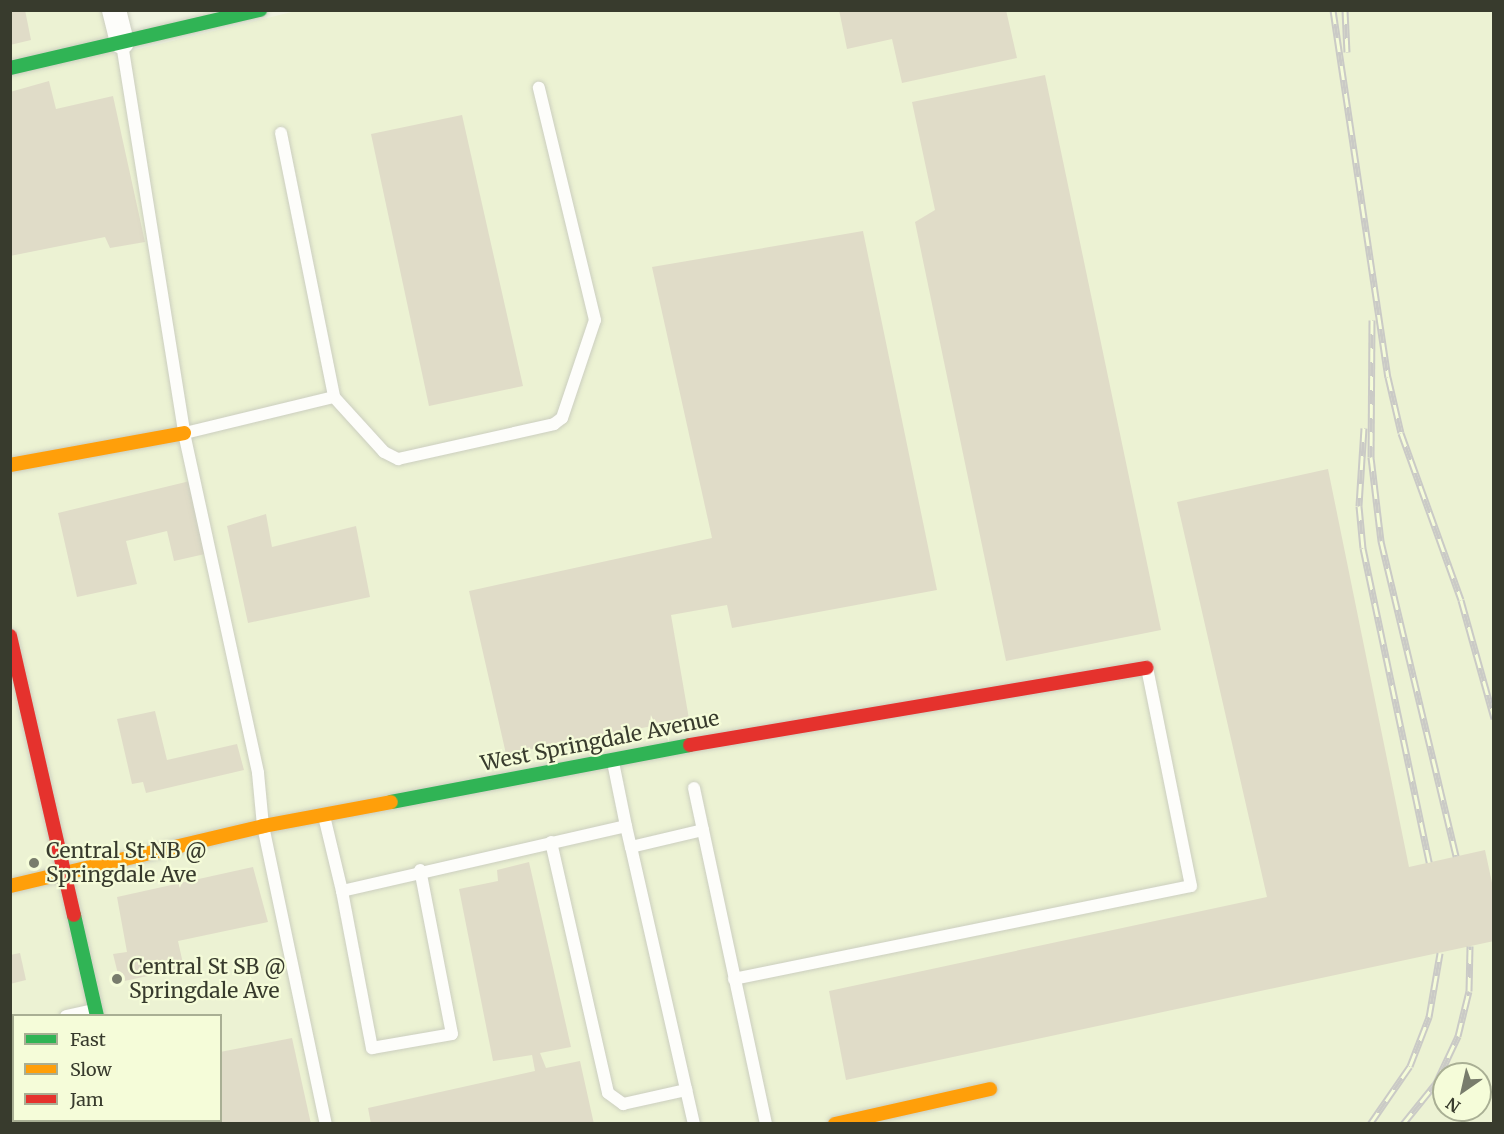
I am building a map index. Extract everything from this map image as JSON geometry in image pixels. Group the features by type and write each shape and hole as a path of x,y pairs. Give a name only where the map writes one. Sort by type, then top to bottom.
{"street":[{"path":"114,10 122,42"},
{"path":"10,68 260,10"},
{"path":"10,465 184,433"},
{"path":"10,636 97,1013"},
{"name":"West Springdale Avenue","path":"10,886 262,826 613,759 1147,668"},
{"path":"835,1124 990,1089"}],"lane":[{"path":"122,42 184,433 258,773 262,826 326,1124"},
{"path":"281,133 334,398 384,452 398,459 554,424 562,418 595,320 539,88"},
{"path":"184,433 334,398"},
{"path":"734,979 1191,886 1147,668"},
{"path":"613,759 626,826 694,1124"},
{"path":"694,788 766,1124"},
{"path":"323,815 342,891 372,1048 452,1034 420,870"},
{"path":"342,891 420,870 626,826"},
{"path":"631,847 703,830"},
{"path":"551,842 608,1093 623,1104 686,1090"}],"shaded area":[{"path":"300,10 1493,11 1493,1123 11,1123 10,11 103,11 114,55"}],"building":[{"path":"10,10 25,10 31,40 10,45"},
{"path":"839,10 1006,10 1017,58 902,83 892,39 847,49"},
{"path":"1045,75 1161,630 1006,661 915,222 935,210 912,102"},
{"path":"49,81 56,109 113,96 145,242 110,248 105,237 10,256 10,92"},
{"path":"462,115 523,386 429,406 371,134"},
{"path":"863,231 937,590 732,628 727,605 671,615 689,719 506,754 469,591 712,538 652,267"},
{"path":"1328,469 1409,867 1485,850 1494,892 1494,941 846,1080 829,991 1267,897 1177,502"},
{"path":"190,481 205,554 174,561 167,531 126,541 137,584 77,597 58,513"},
{"path":"266,514 272,547 356,526 370,597 248,623 227,526"},
{"path":"155,711 167,760 237,744 244,770 146,793 143,782 132,784 117,719"},
{"path":"529,862 571,1047 540,1053 546,1068 580,1061 594,1124 371,1124 368,1108 535,1071 532,1055 493,1061 459,889 498,881 497,870"},
{"path":"253,867 268,922 178,941 184,968 120,982 113,954 127,952 117,897"},
{"path":"20,953 26,980 10,984 10,955"},
{"path":"292,1038 311,1124 150,1124 150,1122 222,1122 222,1052"}],"railway":[{"path":"1333,10 1388,377 1401,433 1461,600 1494,718"},
{"path":"1345,10 1347,52"},
{"path":"1372,320 1371,457 1381,541 1456,856"},
{"path":"1364,428 1359,506 1363,548 1429,862"},
{"path":"1403,1124 1436,1083 1458,1036 1469,991 1470,946"},
{"path":"1370,1124 1410,1066 1429,1017 1440,953"}],"traffic: fast":[{"path":"10,68 260,10"},
{"path":"391,802 690,745"},
{"path":"74,915 97,1014"}],"traffic: slow":[{"path":"10,465 184,433"},
{"path":"10,886 263,826 391,802"},
{"path":"835,1124 990,1089"}],"traffic: jam":[{"path":"10,636 74,915"},
{"path":"690,745 1147,668"}],"place":[{"name":"Central St NB @ Springdale Ave","path":"34,863"},
{"name":"Central St SB @ Springdale Ave","path":"117,979"}]}
